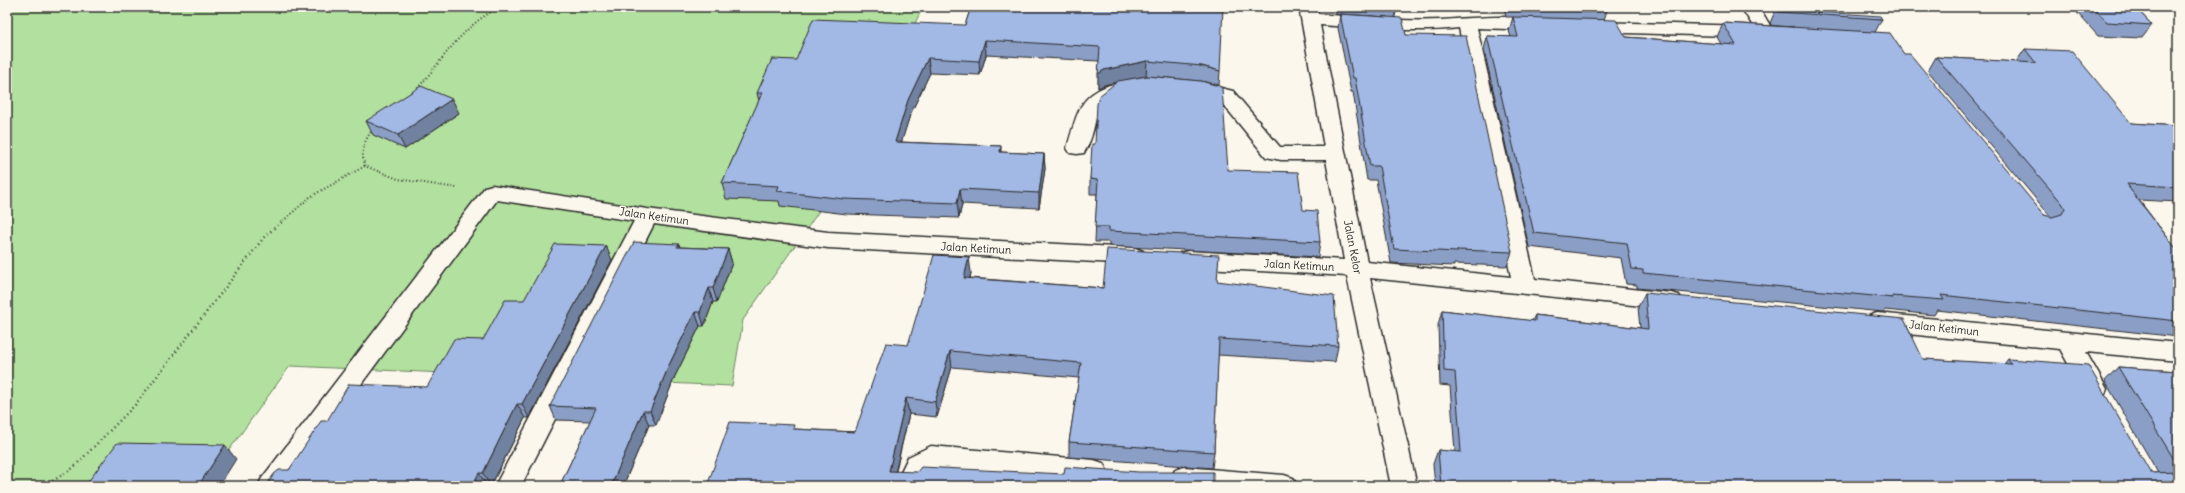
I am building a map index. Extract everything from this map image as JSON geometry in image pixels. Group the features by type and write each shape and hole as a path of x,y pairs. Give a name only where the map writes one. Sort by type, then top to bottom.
{"street":[{"path":"1309,13 1393,24 1440,25 1467,22 1772,33 1750,7"},
{"name":"Jalan Kelor","path":"1309,13 1357,268 1404,486"},
{"path":"1467,22 1525,287"},
{"path":"1077,148 1089,106 1111,90 1142,84"},
{"path":"1172,85 1201,88 1226,95 1273,152 1280,154 1335,153"},
{"path":"271,486 492,192"},
{"name":"Jalan Ketimun","path":"492,192 647,216 828,240 1357,268 1525,287 1690,303"},
{"path":"508,486 647,216"},
{"name":"Jalan Ketimun","path":"1855,319 2178,352"},
{"path":"2067,340 2106,406"},
{"path":"907,486 917,466 931,457 1042,477 1119,473"},
{"path":"1157,476 1284,486"}],"path":[{"path":"411,94 430,75 474,22 492,9 501,7"},
{"path":"377,123 364,141 362,157 365,166 375,172 408,182 492,192"},
{"path":"45,486 73,468 135,405 265,236 310,197 365,166"}],"green space":[{"path":"7,7 923,7 833,191 743,320 732,386 290,366 203,486 7,486"}],"building":[{"path":"971,7 1223,7 1220,71 1202,66 1147,61 1104,70 1098,74 1100,47 985,40 979,61 928,58 908,100 895,142 1001,146 1000,152 1044,154 1039,193 960,189 957,203 844,199 777,191 779,186 722,183 762,93 757,93 772,59 796,60 813,19 965,25"},
{"path":"2093,7 2135,7 2152,25 2107,22"},
{"path":"1776,9 1880,16 1882,19 1778,12"},
{"path":"1340,14 1402,18 1406,35 1466,36 1512,252 1457,250 1458,252 1394,249 1379,166 1370,166 1355,78 1353,78"},
{"path":"1513,17 1616,20 1626,37 1736,45 1723,23 1890,33 1904,54 1910,54 2044,215 2052,217 2062,214 2065,208 2062,203 1936,57 2036,63 2025,49 2072,51 2131,123 2178,126 2178,187 2126,184 2178,251 2178,321 1941,295 1944,300 1892,296 1893,298 1643,273 1643,270 1632,269 1627,243 1534,233 1487,36 1518,37"},
{"path":"1147,76 1201,81 1222,88 1228,170 1298,172 1303,210 1317,211 1320,242 1109,231 1109,227 1095,227 1098,180 1090,179 1092,144 1095,144 1097,104 1099,96 1118,81"},
{"path":"421,86 452,99 398,135 366,121"},
{"path":"634,242 679,244 677,247 728,249 713,288 709,288 700,312 695,312 670,363 650,411 643,411 611,486 560,485 596,408 550,406"},
{"path":"555,244 606,246 522,404 517,404 483,473 479,473 472,486 266,486 274,474 279,470 289,470 321,421 327,421 349,384 427,387 454,339 483,340 505,300 524,300"},
{"path":"1107,249 1219,255 1217,281 1334,296 1338,346 1219,339 1214,452 1069,442 1081,363 950,351 935,402 906,398 889,471 917,472 921,467 1064,474 1065,467 1139,472 1213,472 1213,486 707,486 730,422 794,425 793,429 855,432 886,343 908,345 934,255 969,257 964,278 1103,288"},
{"path":"1645,293 1904,319 1923,359 2011,364 2008,359 2088,365 2151,473 2178,472 2178,486 1441,486 1438,450 1461,452 1455,372 1444,371 1442,310 1535,321 1535,315 1648,329"},
{"path":"2118,367 2178,371 2178,466"},
{"path":"117,443 225,445 198,486 85,486"}]}
